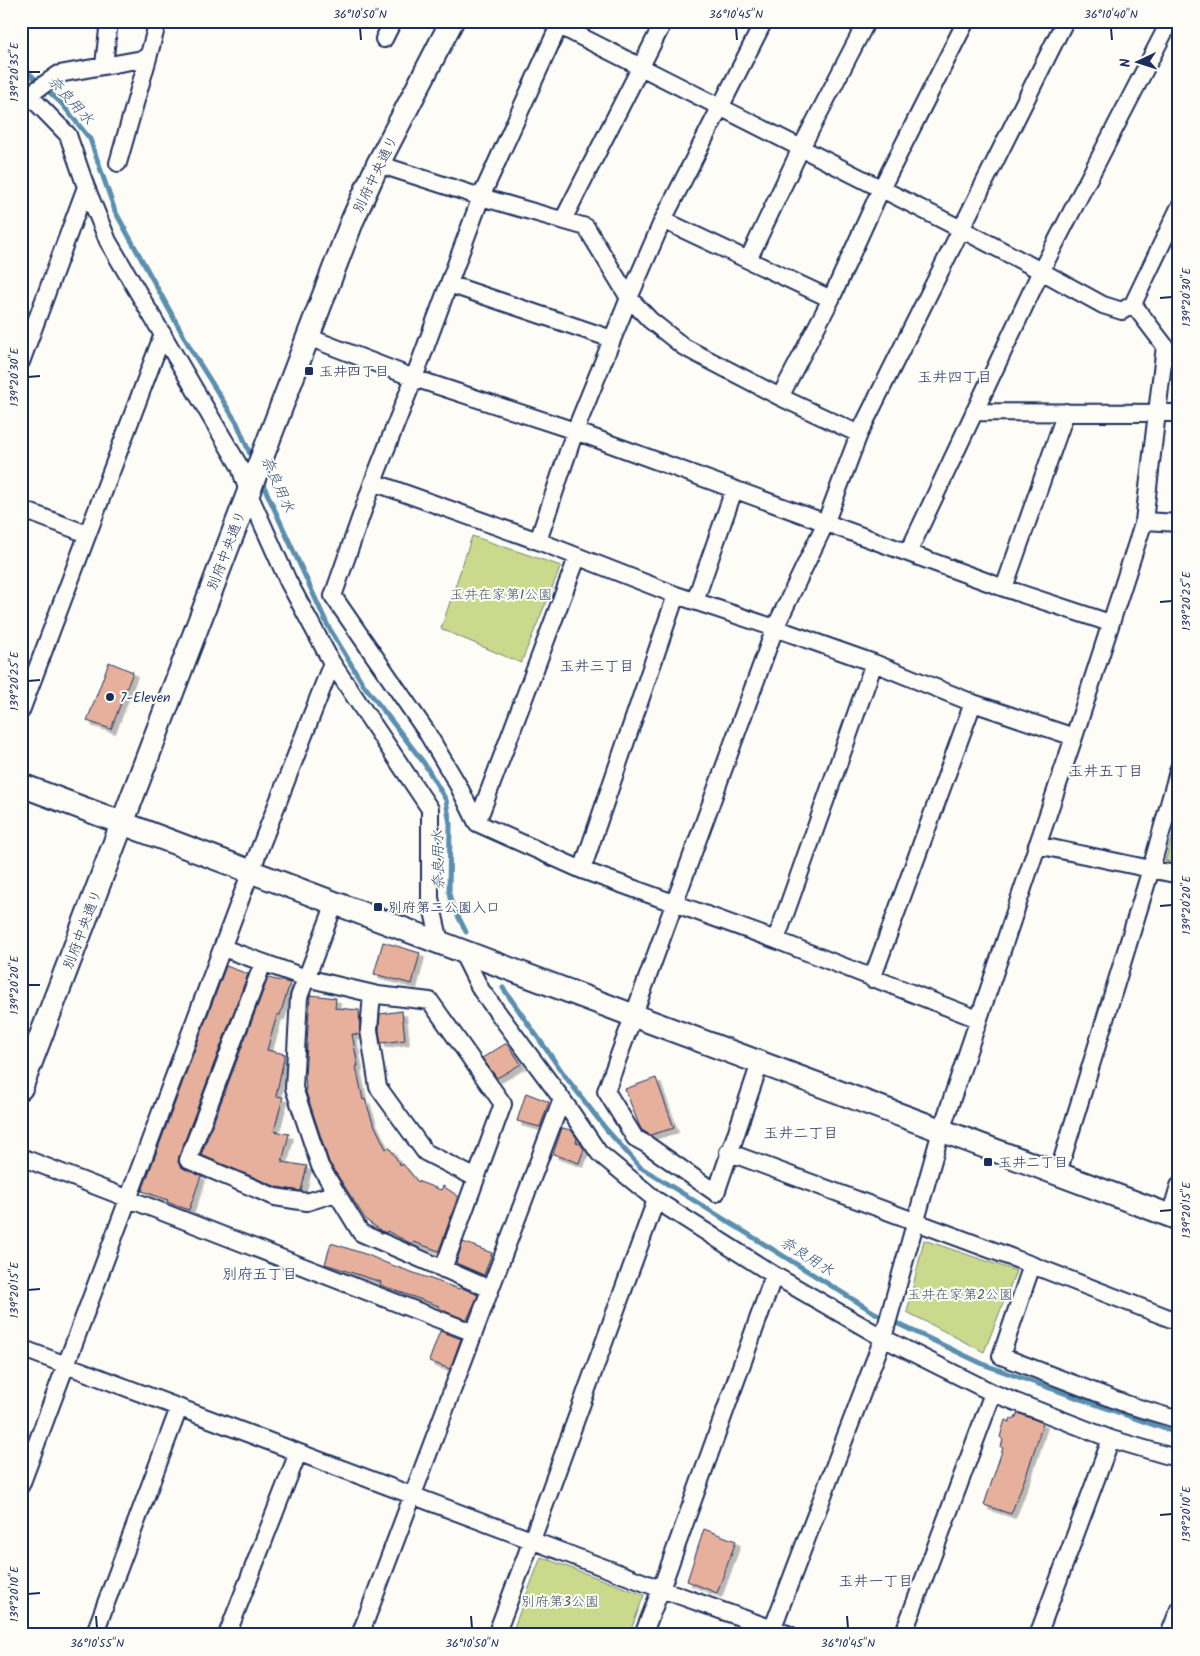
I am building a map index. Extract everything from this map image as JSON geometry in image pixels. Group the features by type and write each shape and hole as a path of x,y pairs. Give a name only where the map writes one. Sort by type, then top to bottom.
{"street":[{"path":"104,66 109,21"},
{"path":"118,163 158,21"},
{"path":"384,39 393,21"},
{"name":"別府中央通り","path":"21,1088 353,219 378,164 452,21"},
{"path":"563,220 664,21"},
{"path":"538,542 575,431 629,298 663,220 764,21"},
{"path":"748,260 801,148 867,21"},
{"path":"780,397 831,299 881,189 966,21"},
{"path":"760,1063 728,1152 716,1193 636,1138 606,1091 632,1015 675,904 775,628 826,524 860,434 1065,21"},
{"path":"908,553 1041,271 1170,21"},
{"path":"978,1019 776,940 582,870 477,823 458,785 426,731 333,596 372,482 414,378 481,197 557,23 640,68 961,229 1103,305 1122,311 1132,304 1179,208"},
{"path":"148,58 59,74 25,92 68,135 86,188 108,240 240,467 288,581 332,663 430,809 430,898 440,942"},
{"path":"378,164 481,197 586,227 629,298 650,320 684,347 780,397 860,434"},
{"path":"21,362 86,188"},
{"path":"663,220 831,299"},
{"path":"449,284 612,339"},
{"path":"771,1632 883,1338 941,1130 1074,737 1144,521 1165,346 1132,304"},
{"path":"21,711 163,334"},
{"path":"308,337 414,378 575,431 1004,588 1110,623"},
{"path":"974,412 1179,413"},
{"path":"1004,588 1066,412"},
{"path":"372,482 538,542 676,595 874,664 973,703 1074,737"},
{"path":"696,601 734,490"},
{"path":"21,509 88,534"},
{"path":"1144,521 1179,522"},
{"path":"477,823 577,558"},
{"path":"582,870 676,595"},
{"path":"21,1485 130,1199 251,871 332,663"},
{"path":"776,940 874,664"},
{"path":"872,979 973,703"},
{"path":"1058,1173 1151,869 1179,768"},
{"path":"21,785 1175,1217 1179,1186"},
{"path":"1037,845 1179,875"},
{"path":"335,903 298,997 294,1088 320,1166 361,1233 490,1289"},
{"path":"223,948 306,978 372,994 430,1001 503,1104 443,1269"},
{"path":"461,950 481,990 600,1153 656,1200 774,1275 883,1338 993,1393 1111,1439 1179,1459"},
{"path":"263,963 188,1160 275,1197 307,1202 336,1193"},
{"path":"372,994 370,1030 378,1087 425,1152 476,1178"},
{"path":"360,1635 562,1099"},
{"path":"728,1152 1179,1322"},
{"path":"21,1157 474,1333"},
{"path":"496,1635 656,1200"},
{"path":"1032,1265 1001,1356 1129,1405 1179,1420"},
{"path":"643,1635 774,1275"},
{"path":"21,1348 771,1632 790,1635"},
{"path":"903,1635 993,1393"},
{"path":"94,1635 179,1408"},
{"path":"1038,1635 1111,1439"},
{"path":"227,1635 298,1453"},
{"path":"1170,1635 1179,1609"}],"green space":[{"name":"玉井在家第1公園","path":"472,536 561,566 521,663 441,629"},
{"path":"1179,814 1179,863 1165,861"},
{"name":"玉井在家第2公園","path":"924,1240 1016,1271 984,1352 907,1312"},
{"name":"別府第3公園","path":"541,1557 644,1595 629,1635 511,1635"}],"building":[{"name":"7-Eleven","path":"109,662 133,672 111,729 87,721"},
{"path":"383,942 420,953 412,984 374,974"},
{"path":"226,966 248,974 179,1156 178,1162 180,1166 201,1176 189,1210 142,1191"},
{"path":"268,978 290,983 280,1015 277,1015 267,1050 285,1054 276,1096 283,1097 274,1131 289,1134 282,1162 307,1166 301,1191 277,1187 201,1155"},
{"path":"310,995 336,998 335,1008 359,1010 360,1035 352,1034 358,1066 356,1066 363,1100 365,1099 372,1120 386,1149 389,1147 401,1166 403,1164 417,1181 441,1190 443,1186 458,1196 439,1251 414,1242 412,1244 387,1231 386,1233 366,1220 329,1162 306,1092 305,1076"},
{"path":"402,1011 405,1040 381,1043 379,1030 380,1014"},
{"path":"507,1043 521,1064 497,1078 482,1058"},
{"path":"656,1078 674,1128 650,1135 642,1130 639,1125 625,1089"},
{"path":"526,1093 549,1102 540,1127 517,1121"},
{"path":"562,1128 571,1130 577,1138 576,1142 584,1149 579,1163 553,1154"},
{"path":"463,1242 492,1253 484,1275 456,1263"},
{"path":"331,1243 459,1289 460,1287 478,1295 467,1320 439,1308 439,1306 380,1285 381,1282 325,1264"},
{"path":"440,1331 461,1339 450,1369 429,1361"},
{"path":"1018,1413 1043,1423 1011,1514 984,1505 1003,1448 1001,1447 1003,1440 1000,1437 1005,1420 1009,1422 1011,1418 1014,1420"},
{"path":"704,1529 736,1541 717,1593 687,1581"}],"waterway":[{"name":"奈良用水","path":"21,63 62,104 90,139 115,211 193,353 237,423 253,461"},
{"name":"奈良用水","path":"261,480 328,626 363,684 424,763 446,800 450,824 449,892 451,902 466,932"},
{"name":"奈良用水","path":"503,988 565,1076 606,1129 640,1167 875,1313 985,1365 1179,1434"}],"place":[{"name":"玉井四丁目","path":"309,371"},
{"name":"7-Eleven","path":"110,697"},
{"name":"別府第二公園入口","path":"378,907"},
{"name":"玉井二丁目","path":"988,1162"}],"district":[{"name":"玉井四丁目","path":"955,377"},
{"name":"玉井三丁目","path":"597,666"},
{"name":"玉井五丁目","path":"1106,771"},
{"name":"玉井二丁目","path":"801,1133"},
{"name":"別府五丁目","path":"260,1274"},
{"name":"玉井一丁目","path":"876,1581"}]}
